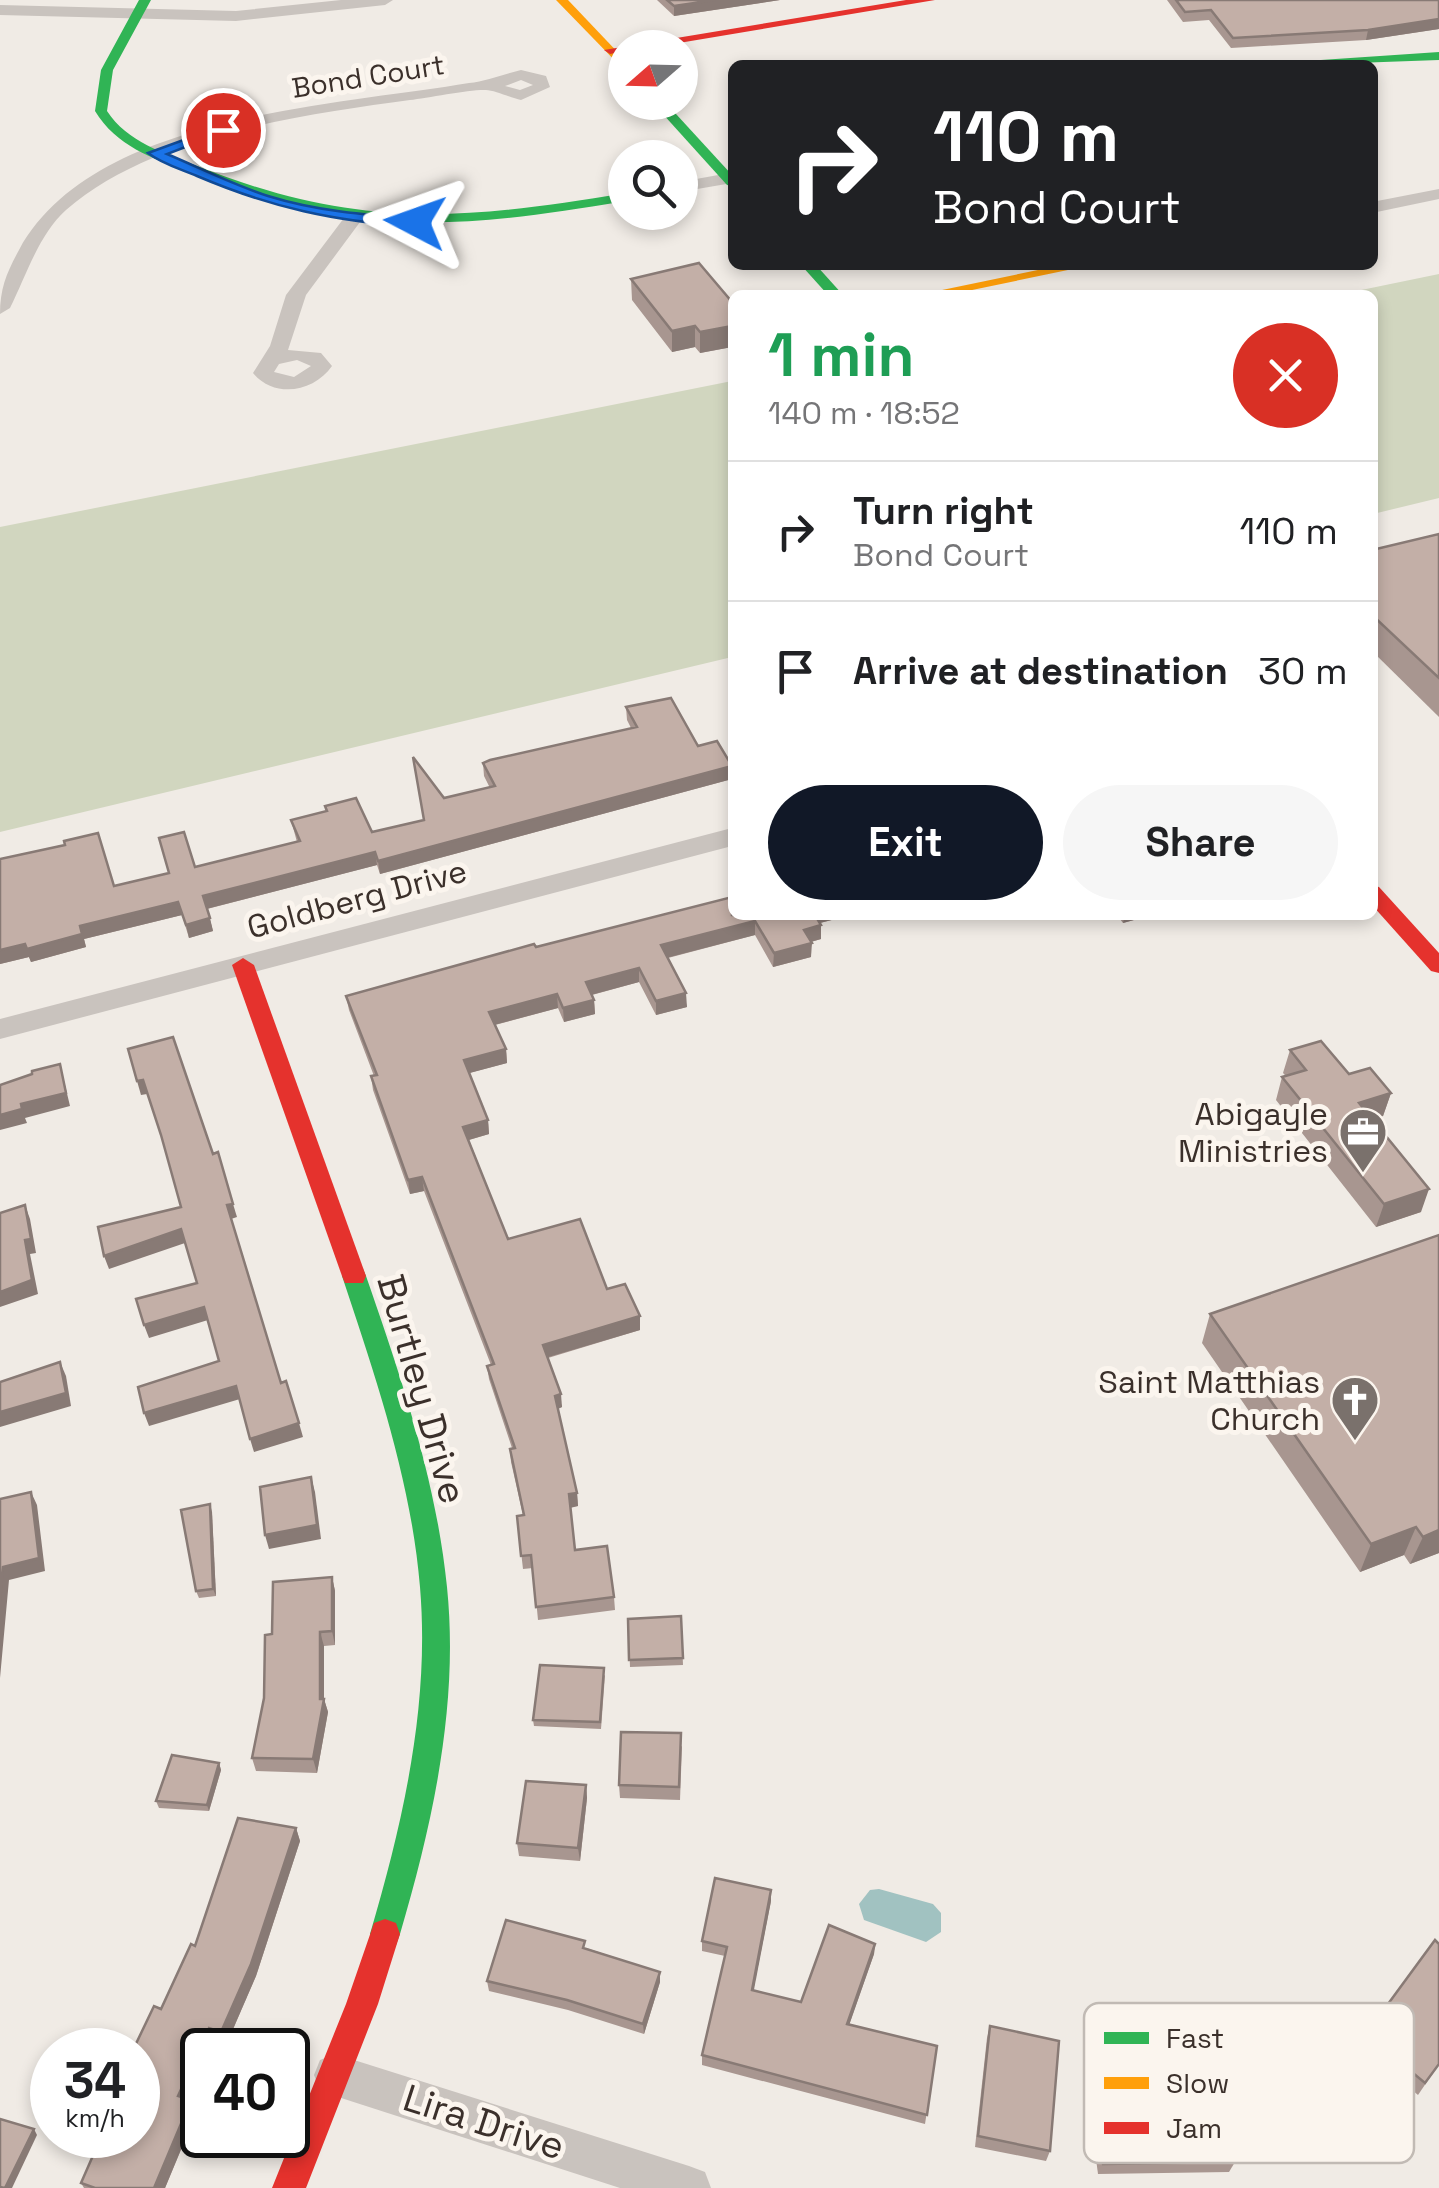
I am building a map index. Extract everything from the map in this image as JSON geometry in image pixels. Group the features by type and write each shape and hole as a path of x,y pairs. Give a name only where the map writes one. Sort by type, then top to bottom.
{"street":[{"path":"0,10 139,8 273,14 385,0"},
{"path":"562,0 608,49"},
{"path":"698,43 929,0"},
{"path":"139,8 103,88 101,112 119,133 155,153 260,198 354,218 415,222 476,220 608,200"},
{"path":"1378,60 1439,56"},
{"name":"Bond Court","path":"0,308 41,229 58,207 104,175 155,153 256,122 500,86"},
{"path":"675,120 728,177"},
{"path":"698,185 728,180"},
{"path":"1378,207 1439,194"},
{"path":"276,351 306,355 322,366 316,376 280,383 266,378 262,368 276,351 297,294 354,218"},
{"path":"813,270 831,290"},
{"path":"952,290 1059,270"},
{"name":"Goldberg Drive","path":"0,1029 728,838"},
{"path":"1378,899 1439,966"},
{"name":"Burtley Drive","path":"243,965 383,1359 411,1453 429,1544 435,1637 426,1745 407,1865 335,2075 290,2188"},
{"name":"Lira Drive","path":"335,2075 690,2188"}],"green space":[{"path":"1439,274 1439,498 1378,513 1378,290 1361,290"},
{"path":"728,382 728,658 0,832 0,527"}],"water":[{"path":"870,1890 933,1904 941,1913 941,1932 926,1942 864,1920 859,1904"}],"building":[{"path":"667,0 715,0 674,6"},
{"path":"1176,0 1439,0 1439,19 1368,30 1233,38 1211,10 1185,12"},
{"path":"699,263 728,297 728,327 700,332 695,326 672,331 631,279"},
{"path":"1439,534 1439,678 1378,621 1378,549"},
{"path":"671,698 698,746 717,741 728,759 728,767 378,861 375,852 203,896 210,918 186,925 178,902 80,926 82,934 27,949 25,944 0,950 0,859 65,845 64,841 98,833 114,886 169,873 159,838 184,832 195,867 300,841 291,820 327,811 325,806 356,798 372,832 424,820 413,757 444,798 495,786 483,763 490,760 637,727 626,707"},
{"path":"728,898 728,920 818,920 821,925 804,930 812,943 774,953 755,921 661,945 686,993 656,1001 639,968 586,982 594,1000 563,1008 557,994 489,1012 506,1049 464,1060 488,1120 463,1127 508,1239 580,1219 607,1289 625,1284 640,1316 543,1345 561,1394 555,1396 577,1493 569,1494 575,1550 607,1546 614,1597 536,1607 531,1555 521,1556 517,1516 524,1515 510,1449 515,1448 487,1366 494,1364 422,1177 408,1180 371,1076 377,1075 346,996 534,944 536,947"},
{"path":"173,1037 213,1154 218,1152 233,1204 227,1205 281,1383 286,1381 299,1423 250,1439 236,1386 144,1413 138,1387 219,1361 204,1307 144,1325 136,1299 197,1283 181,1229 104,1256 98,1227 181,1207 143,1080 137,1081 128,1049"},
{"path":"1321,1041 1349,1074 1370,1068 1391,1093 1359,1103 1429,1189 1384,1204 1282,1077 1306,1070 1290,1050"},
{"path":"60,1064 66,1093 21,1104 22,1109 0,1115 0,1085"},
{"path":"25,1205 31,1239 25,1240 32,1280 0,1292 0,1213"},
{"name":"Saint Matthias Church","path":"1439,1235 1439,1530 1423,1537 1416,1527 1371,1544 1210,1314"},
{"path":"60,1362 66,1393 0,1412 0,1382"},
{"path":"311,1477 317,1525 265,1535 260,1487"},
{"path":"31,1492 39,1558 3,1567 0,1601 0,1499"},
{"path":"210,1504 213,1589 196,1591 181,1510"},
{"path":"332,1577 332,1631 320,1632 320,1699 324,1699 313,1759 252,1758 264,1698 265,1635 272,1634 273,1582"},
{"path":"681,1616 683,1658 629,1660 628,1619"},
{"path":"540,1665 604,1668 600,1722 533,1720"},
{"path":"621,1732 681,1733 679,1787 619,1785"},
{"path":"172,1755 219,1763 207,1805 156,1801"},
{"path":"526,1781 586,1785 578,1848 517,1843"},
{"path":"238,1818 296,1828 251,1964 223,2028 180,2028 180,2126 154,2188 95,2188 81,2183 92,2158 160,2158 160,2028 144,2028 154,2006 161,2009 191,1944 195,1946"},
{"path":"715,1878 771,1890 752,1990 801,2002 829,1925 875,1944 847,2024 937,2046 927,2115 702,2055 727,1947 702,1941"},
{"path":"506,1920 585,1941 583,1948 660,1972 643,2024 487,1981"},
{"path":"1435,1940 1439,1944 1439,2064 1425,2083 1414,2074 1414,2003 1389,2003"},
{"path":"990,2026 1059,2041 1050,2151 978,2136"},
{"path":"0,2119 30,2128 30,2137 5,2188 0,2187"}],"traffic: fast":[{"path":"145,0 107,70 101,111 116,131 147,150 241,188 296,205 349,215 400,220 452,219 608,200"},
{"path":"1378,60 1439,56"},
{"path":"675,120 728,178"},
{"path":"813,270 831,290"},
{"path":"354,1276 406,1440 422,1507 434,1590 436,1640 429,1740 411,1839 385,1934"}],"traffic: slow":[{"path":"562,0 608,49"},
{"path":"952,290 1058,270"}],"traffic: jam":[{"path":"698,36 929,0"},
{"path":"1378,899 1439,966"},
{"path":"243,965 354,1276"},
{"path":"289,2188 362,2004 385,1934"}],"place":[{"name":"Abigayle Ministries","path":"1363,1174"},
{"name":"Saint Matthias Church","path":"1355,1442"}],"route":[{"path":"223,130 155,153 260,198 300,209 415,222"}]}
